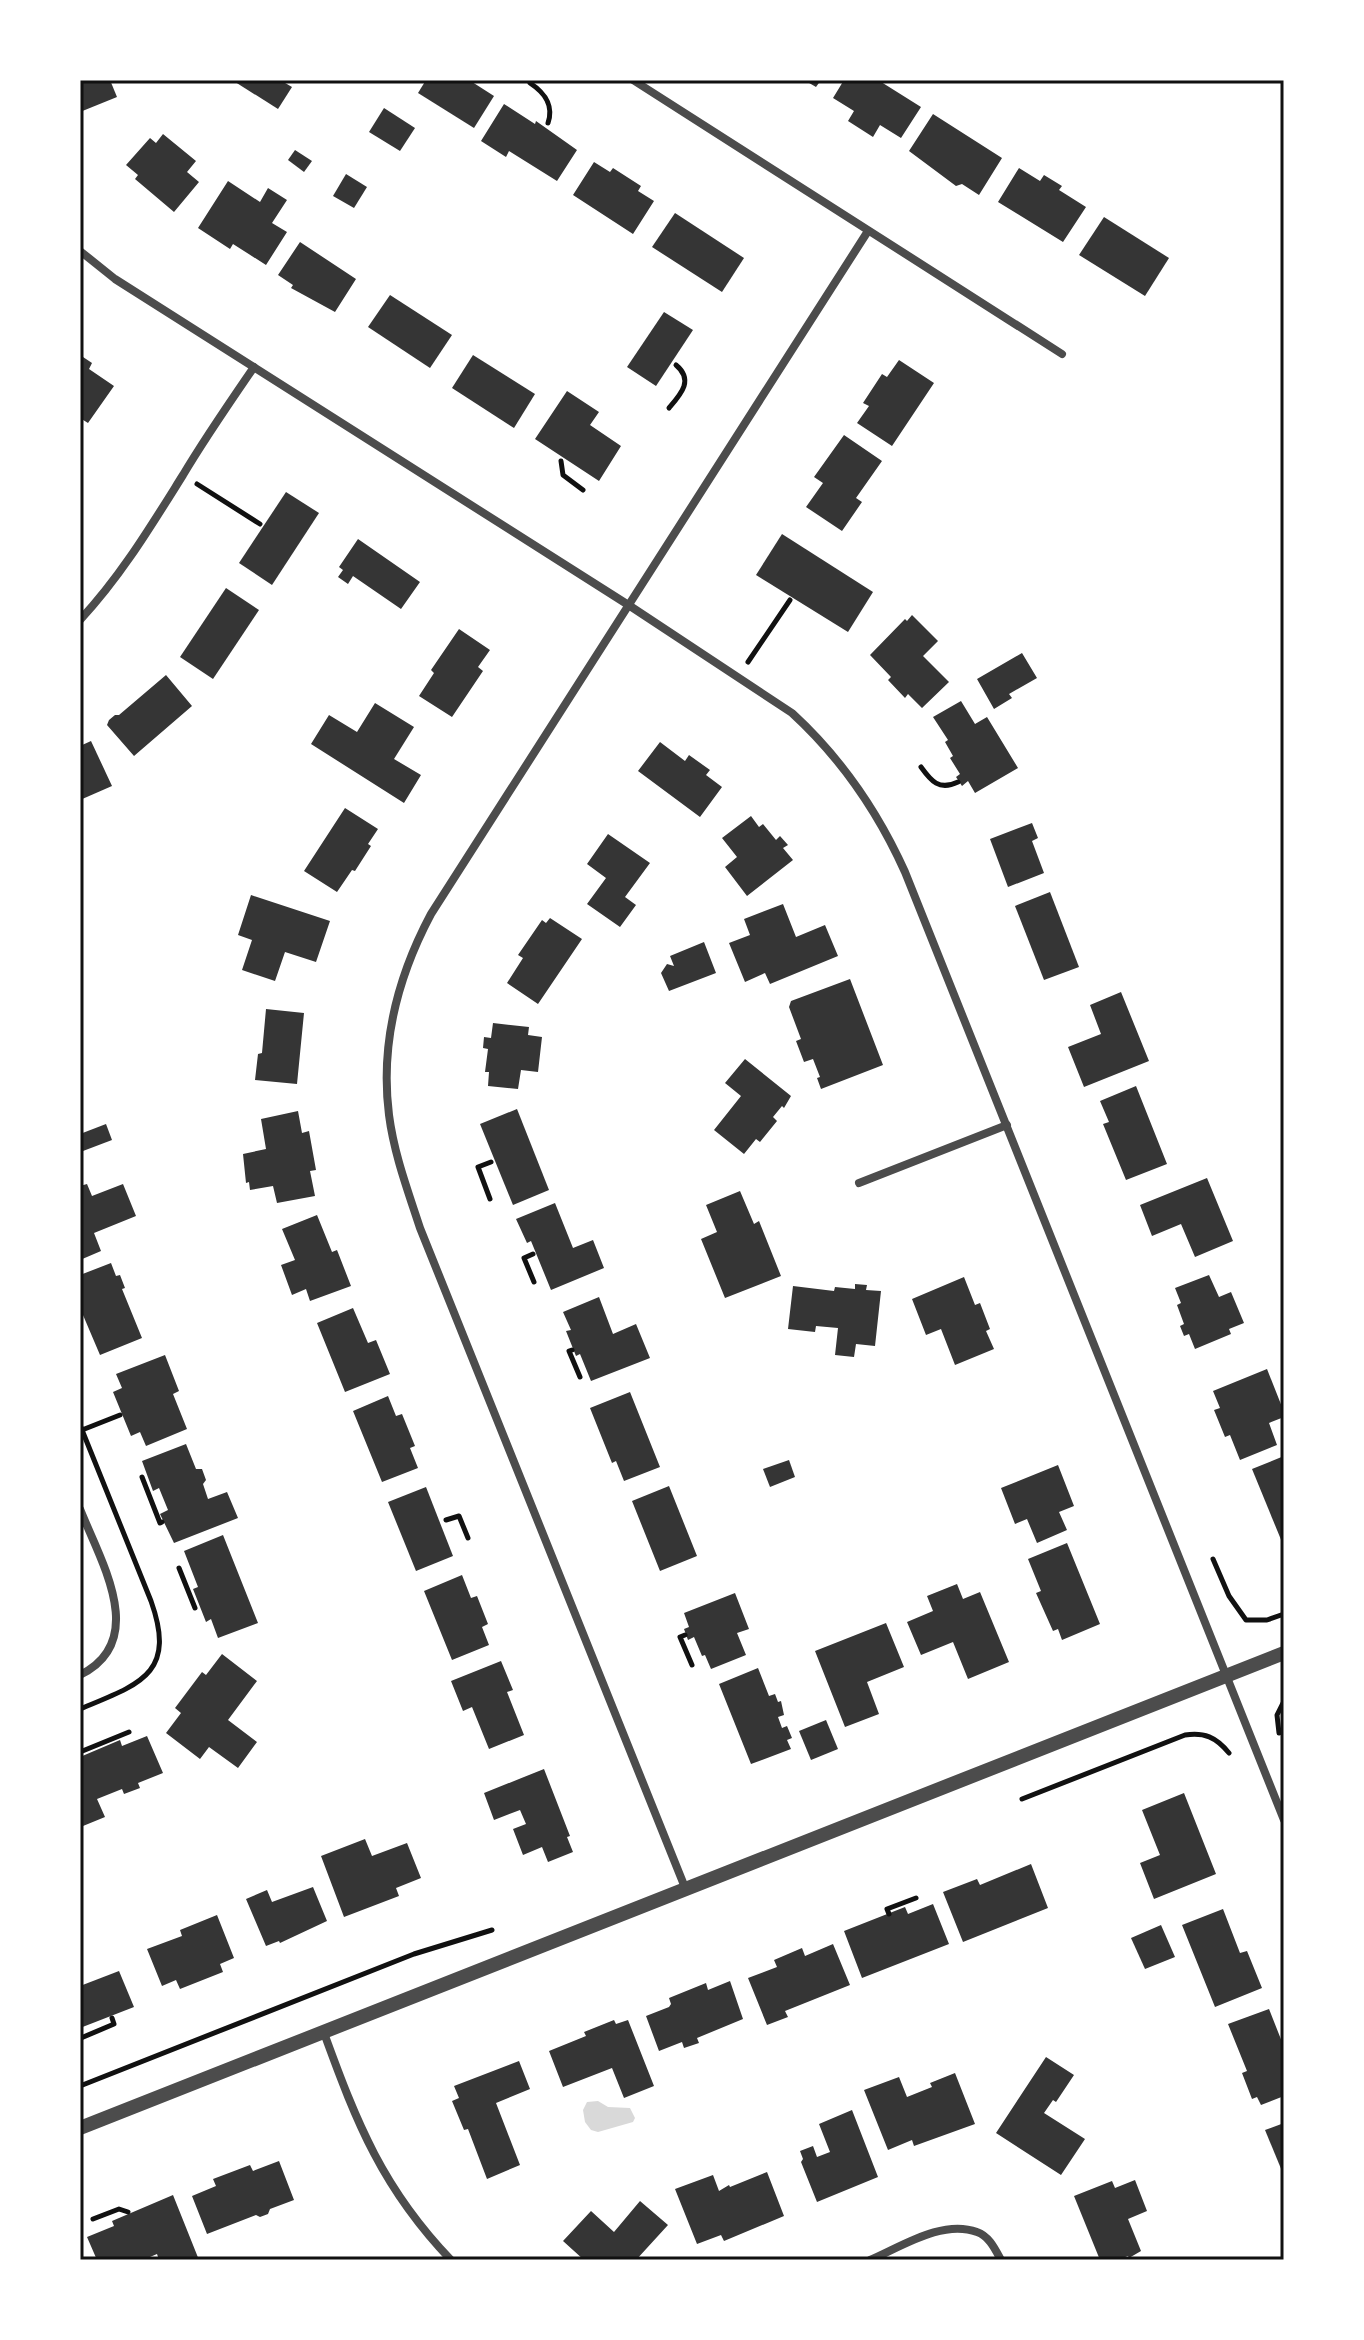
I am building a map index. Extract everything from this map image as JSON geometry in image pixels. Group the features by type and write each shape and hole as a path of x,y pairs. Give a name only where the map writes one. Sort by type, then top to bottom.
{"street":[{"path":"633,80 1062,354"},
{"path":"687,1890 424,1238 405,1180 389,1113 388,1066 392,1018 410,956 431,914 868,231"},
{"path":"80,251 115,279 630,606 792,713 811,730 855,783 888,836 1007,1125 1284,1820"},
{"path":"80,620 148,534 254,367"},
{"path":"859,1183 1007,1125"},
{"path":"80,1509 113,1594 118,1627 107,1653 80,1675"},
{"path":"80,2128 1284,1653"},
{"path":"324,2033 373,2157 412,2216 451,2260"},
{"path":"870,2260 934,2232 956,2229 979,2232 992,2244 1001,2260"}],"path":[{"path":"530,83 550,105 548,123"},
{"path":"669,408 685,385 685,376 676,365"},
{"path":"561,461 563,475 583,490"},
{"path":"183,475 260,524"},
{"path":"738,676 790,600"},
{"path":"921,767 938,785 958,782"},
{"path":"490,1199 478,1167 491,1162"},
{"path":"533,1254 524,1258 534,1282"},
{"path":"572,1350 569,1351 580,1377"},
{"path":"82,1430 120,1415"},
{"path":"142,1477 162,1522"},
{"path":"446,1520 459,1516 468,1538"},
{"path":"1213,1559 1229,1596 1246,1620 1267,1620 1284,1614"},
{"path":"179,1568 195,1608"},
{"path":"685,1635 680,1637 692,1665"},
{"path":"1279,1733 1277,1715 1284,1701"},
{"path":"80,1753 129,1732"},
{"path":"1022,1799 1185,1735 1197,1733 1210,1736 1229,1753"},
{"path":"889,1914 887,1909 916,1898"},
{"path":"80,2086 423,1950 492,1930"},
{"path":"81,2038 114,2024 112,2018"},
{"path":"93,2219 119,2209 128,2212"}],"shaded area":[{"path":"598,2101 608,2107 630,2108 635,2118 633,2122 598,2132 591,2130 585,2122 583,2110 587,2102"}],"building":[{"path":"80,80 110,80 117,97 80,112"},
{"path":"232,80 280,80 292,87 278,109"},
{"path":"426,80 469,80 494,96 474,128 418,93"},
{"path":"804,80 821,80 816,87"},
{"path":"844,80 878,80 921,107 901,138 880,125 873,137 848,121 854,111 833,98"},
{"path":"504,104 535,124 536,121 577,150 557,181 509,151 506,157 481,141"},
{"path":"384,108 415,128 400,151 369,132"},
{"path":"933,114 1002,158 979,195 962,184 956,186 909,151"},
{"path":"163,134 196,161 187,172 199,182 174,212 135,179 138,175 126,165 150,138 156,143"},
{"path":"295,150 312,161 304,172 288,160"},
{"path":"594,162 610,172 613,168 641,186 638,191 654,201 633,234 573,195"},
{"path":"1019,168 1040,181 1044,175 1062,186 1059,190 1086,207 1063,242 998,202"},
{"path":"346,174 367,187 354,208 333,196"},
{"path":"228,181 260,202 268,188 287,200 272,223 287,232 266,265 233,244 230,249 198,228"},
{"path":"675,213 744,258 722,292 652,247"},
{"path":"1104,217 1169,258 1145,296 1079,255"},
{"path":"300,242 356,279 335,312 291,288 293,285 278,275"},
{"path":"390,295 452,335 430,368 368,327"},
{"path":"664,312 693,330 656,386 627,367"},
{"path":"80,355 92,363 89,369 114,386 88,423 80,418"},
{"path":"473,355 535,394 514,428 452,388"},
{"path":"899,360 934,383 892,446 857,423 869,406 863,403 882,374 887,377"},
{"path":"567,391 599,412 590,425 621,446 599,481 535,439"},
{"path":"844,435 882,461 856,498 862,502 842,531 806,507 823,483 814,477"},
{"path":"286,492 319,513 272,585 239,563"},
{"path":"782,534 873,592 848,632 756,575"},
{"path":"358,539 420,582 401,609 353,576 348,584 338,577 343,570 339,567"},
{"path":"226,588 259,610 213,679 180,657"},
{"path":"912,615 938,641 923,656 949,682 922,708 908,694 905,698 870,655"},
{"path":"459,629 490,650 478,667 483,671 452,717 419,696 434,673 431,670"},
{"path":"1022,653 1037,678 1009,694 1012,698 994,709 977,679"},
{"path":"166,675 192,706 134,756 107,725 109,720"},
{"path":"961,701 975,724 987,717 1018,768 975,793 968,781 962,786 956,777 960,774 950,758 953,756 945,742 948,740 933,717"},
{"path":"375,703 414,727 394,759 421,775 404,803 311,744 329,715 357,732"},
{"path":"91,741 112,786 80,800 80,746"},
{"path":"660,742 685,761 689,755 710,770 706,775 722,787 700,817 638,771"},
{"path":"345,808 378,829 355,871 352,870 337,892 304,871"},
{"path":"751,816 759,827 763,824 776,840 780,836 788,845 783,848 793,860 747,896 725,867 737,857 722,838"},
{"path":"1032,823 1038,838 1032,841 1044,873 1008,887 990,839"},
{"path":"608,834 650,863 625,897 636,905 620,927 587,904 606,878 587,864"},
{"path":"1050,892 1079,967 1044,980 1015,906"},
{"path":"251,895 330,921 316,962 285,952 275,981 242,970 252,940 238,935"},
{"path":"783,904 796,937 825,925 838,956 770,984 765,973 745,982 729,943 750,935 744,919"},
{"path":"550,918 582,939 538,1004 507,983 523,958 518,955 542,920 546,923"},
{"path":"704,942 716,973 669,991 661,973 667,964 674,966 670,956"},
{"path":"850,979 883,1065 821,1089 813,1059 804,1062 796,1041 801,1039 789,1007 791,1001"},
{"path":"1121,992 1149,1061 1084,1087 1068,1047 1101,1034 1090,1005"},
{"path":"266,1009 304,1013 297,1084 255,1080 258,1054 262,1053"},
{"path":"493,1023 529,1027 528,1035 542,1037 538,1072 521,1070 518,1089 488,1086 489,1072 485,1072 488,1049 483,1048 484,1037 491,1038"},
{"path":"745,1059 791,1096 784,1108 782,1106 773,1117 777,1121 760,1142 756,1139 744,1154 714,1130 741,1096 725,1083"},
{"path":"1136,1086 1167,1164 1126,1180 1103,1124 1109,1122 1100,1101"},
{"path":"517,1109 549,1190 513,1205 480,1124"},
{"path":"298,1111 302,1133 309,1131 316,1170 310,1171 315,1196 277,1203 273,1186 250,1190 249,1182 246,1183 243,1154 266,1149 261,1119"},
{"path":"106,1124 112,1140 83,1151 80,1134"},
{"path":"1207,1178 1233,1241 1195,1257 1181,1224 1152,1236 1140,1205"},
{"path":"87,1184 92,1196 123,1184 136,1216 94,1233 101,1251 80,1260 80,1186"},
{"path":"740,1191 754,1224 759,1221 781,1276 725,1298 701,1239 717,1232 706,1205"},
{"path":"555,1203 573,1248 593,1240 604,1268 551,1290 531,1241 527,1243 516,1219"},
{"path":"317,1215 332,1252 337,1250 351,1286 310,1301 306,1289 292,1295 281,1265 295,1260 282,1229"},
{"path":"111,1263 116,1276 120,1275 125,1288 122,1289 142,1338 100,1355 80,1308 80,1275"},
{"path":"1209,1275 1219,1297 1231,1292 1244,1323 1229,1329 1231,1334 1195,1349 1189,1334 1184,1336 1180,1326 1184,1324 1175,1288"},
{"path":"964,1277 975,1305 980,1303 990,1329 986,1331 994,1349 955,1365 941,1329 926,1335 912,1299"},
{"path":"855,1284 867,1285 866,1290 881,1291 875,1346 856,1344 854,1357 835,1355 838,1328 816,1326 815,1332 788,1329 793,1286 834,1291 835,1287 855,1289"},
{"path":"599,1297 613,1334 636,1324 650,1358 591,1381 580,1354 576,1356 566,1331 571,1330 563,1312"},
{"path":"353,1308 368,1343 376,1340 390,1374 345,1392 317,1323"},
{"path":"165,1355 179,1391 173,1394 187,1429 146,1446 140,1432 131,1436 113,1392 122,1388 116,1374"},
{"path":"1267,1369 1284,1412 1284,1417 1269,1423 1277,1445 1240,1460 1230,1435 1225,1437 1214,1410 1220,1408 1213,1391"},
{"path":"630,1392 660,1467 624,1481 616,1461 612,1463 590,1408"},
{"path":"388,1396 396,1416 402,1414 415,1446 410,1448 418,1468 382,1482 353,1411"},
{"path":"186,1444 196,1469 202,1469 208,1499 227,1492 238,1518 174,1543 160,1514 168,1510 159,1488 153,1491 142,1461"},
{"path":"1284,1456 1284,1547 1252,1469"},
{"path":"789,1460 795,1477 770,1487 763,1469"},
{"path":"1058,1465 1074,1506 1059,1512 1067,1530 1037,1543 1027,1519 1015,1524 1001,1488"},
{"path":"669,1486 697,1556 660,1571 632,1501"},
{"path":"426,1487 453,1556 416,1571 388,1502"},
{"path":"223,1535 258,1623 218,1638 211,1619 206,1622 193,1589 198,1587 184,1551"},
{"path":"1067,1543 1100,1624 1062,1640 1058,1629 1053,1631 1036,1593 1041,1591 1028,1559"},
{"path":"462,1575 471,1598 477,1596 488,1624 482,1627 489,1645 452,1660 424,1591"},
{"path":"957,1584 963,1599 980,1592 1009,1662 968,1679 953,1642 921,1655 907,1622 933,1611 927,1596"},
{"path":"735,1593 749,1629 737,1633 746,1655 711,1669 694,1637 688,1640 684,1629 689,1627 684,1613"},
{"path":"886,1623 904,1667 867,1682 879,1714 845,1727 815,1651"},
{"path":"222,1654 257,1681 228,1720 257,1742 238,1768 209,1747 200,1759 166,1733 181,1713 175,1708 202,1672 206,1675"},
{"path":"501,1661 513,1690 507,1692 524,1735 489,1749 472,1707 463,1711 451,1681"},
{"path":"758,1668 769,1696 775,1694 778,1702 781,1701 784,1715 778,1717 782,1728 787,1726 792,1738 787,1740 791,1749 751,1764 719,1684"},
{"path":"826,1720 838,1749 811,1760 799,1731"},
{"path":"147,1736 163,1773 138,1783 140,1788 124,1794 122,1789 97,1799 105,1817 83,1826 80,1818 80,1757 120,1740 122,1746"},
{"path":"544,1769 570,1836 567,1837 573,1852 548,1862 542,1847 523,1855 513,1829 526,1824 520,1810 494,1820 484,1793"},
{"path":"1184,1793 1216,1874 1154,1899 1140,1863 1160,1855 1142,1810"},
{"path":"365,1839 372,1856 407,1843 421,1878 396,1888 399,1896 344,1917 321,1856"},
{"path":"1031,1864 1048,1908 963,1942 943,1892 977,1879 980,1885"},
{"path":"313,1887 327,1921 280,1943 266,1946 246,1899 267,1890 272,1902"},
{"path":"933,1904 949,1944 862,1978 844,1931 905,1907 908,1914"},
{"path":"1223,1909 1240,1953 1247,1951 1262,1988 1215,2007 1182,1925"},
{"path":"217,1915 234,1958 220,1964 223,1972 180,1989 176,1980 162,1986 147,1949 182,1936 180,1930"},
{"path":"1161,1925 1175,1957 1145,1969 1131,1938"},
{"path":"833,1944 850,1985 785,2011 788,2017 767,2025 748,1978 777,1967 774,1960 802,1948 805,1956"},
{"path":"119,1971 134,2007 80,2028 80,1986"},
{"path":"730,1981 743,2019 697,2038 699,2043 684,2048 682,2042 659,2051 646,2016 669,2007 669,1998 706,1983 708,1990"},
{"path":"1269,2009 1284,2047 1284,2096 1261,2105 1257,2097 1252,2099 1242,2073 1247,2071 1228,2024"},
{"path":"614,2020 616,2024 628,2020 654,2086 624,2098 612,2068 563,2087 549,2051"},
{"path":"1046,2057 1074,2075 1056,2102 1053,2100 1044,2113 1085,2139 1061,2175 996,2133"},
{"path":"519,2061 530,2089 496,2103 520,2165 487,2179 468,2129 464,2130 452,2101 459,2098 454,2086"},
{"path":"955,2073 975,2124 914,2146 912,2140 888,2150 864,2090 899,2077 907,2097"},
{"path":"852,2110 878,2177 817,2202 801,2162 800,2151 813,2146 817,2157 830,2152 819,2124"},
{"path":"1284,2123 1284,2176 1265,2130"},
{"path":"279,2161 294,2200 270,2209 268,2214 256,2215 207,2234 192,2196 216,2186 213,2179 250,2165 253,2171"},
{"path":"767,2172 784,2216 724,2241 721,2235 697,2244 675,2189 713,2175 719,2191"},
{"path":"1135,2180 1147,2211 1128,2219 1141,2251 1129,2258 1100,2260 1074,2196 1112,2181 1115,2188"},
{"path":"173,2195 199,2260 159,2260 157,2254 143,2260 97,2260 87,2237 114,2226 112,2221"},
{"path":"640,2201 668,2225 636,2260 584,2260 563,2241 591,2211 614,2232"}]}
